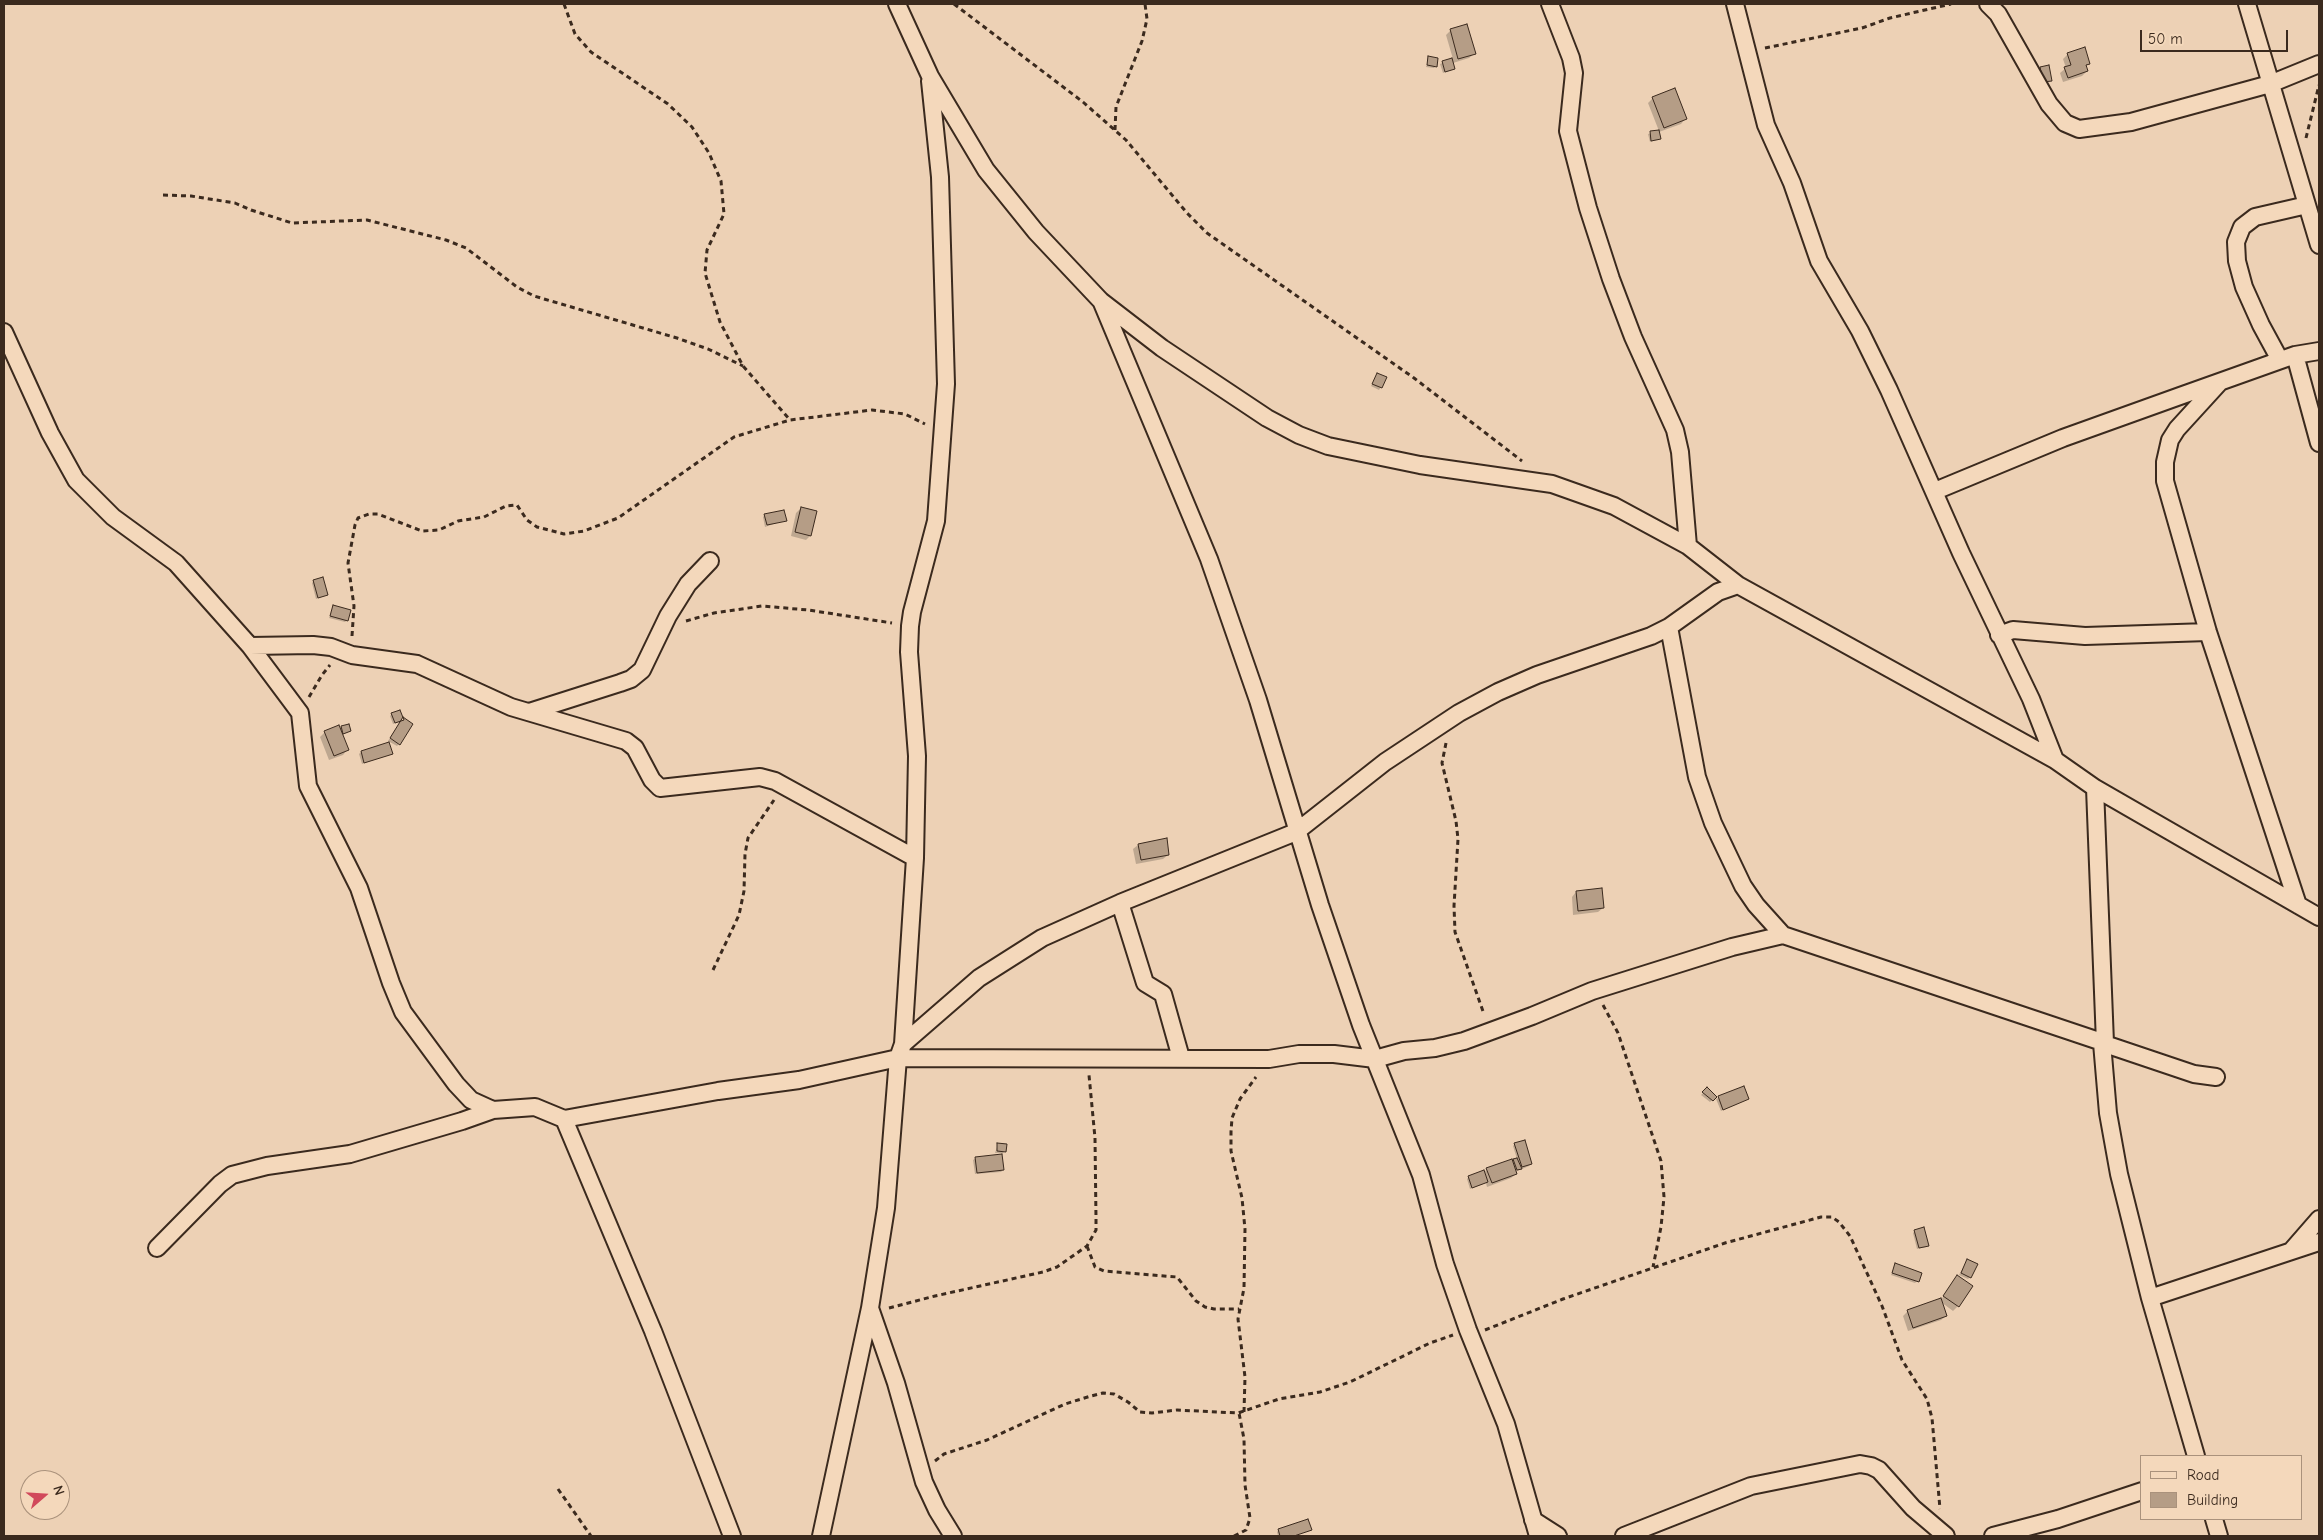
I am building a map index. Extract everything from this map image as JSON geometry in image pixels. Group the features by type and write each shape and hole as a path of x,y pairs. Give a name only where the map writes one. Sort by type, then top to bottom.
{"street":[{"path":"897,4 930,76 986,170 1036,232 1101,301 1162,348 1267,418 1299,435 1328,446 1420,465 1552,484 1614,506 1688,546 1738,585 2055,760 2096,788 2319,917"},
{"path":"1550,4 1571,58 1574,73 1568,131 1588,208 1611,279 1633,337 1675,430 1680,452 1688,546"},
{"path":"1735,4 1770,135 1792,183 1819,262 1860,331 1935,491 1999,636 2030,699 2055,760"},
{"path":"1988,4 1998,14 2049,104 2060,118 2071,127 2094,128 2131,122 2270,84 2319,64"},
{"path":"2248,4 2270,84 2319,245"},
{"path":"821,1536 871,1311 886,1208 915,858 917,756 909,652 910,626 936,521 946,384 940,187 930,76"},
{"path":"2307,205 2255,217 2242,226 2236,242 2237,261 2244,286 2261,325 2288,358 2319,444"},
{"path":"1101,301 1209,559 1258,700 1296,832 1361,1025 1421,1175 1444,1264 1469,1333 1506,1424 1538,1536"},
{"path":"4,332 50,433 76,480 113,517 176,563 250,646 300,713 308,786 359,888 391,983 404,1012 456,1084 471,1100 493,1110"},
{"path":"1935,491 2063,438 2288,358 2319,351"},
{"path":"2219,383 2177,429 2170,440 2165,462 2165,481 2208,632 2298,904"},
{"path":"529,712 620,683 642,670 668,616 688,584 710,561"},
{"path":"900,1051 979,978 1042,938 1120,903 1296,832 1385,762 1459,713 1498,692 1537,675 1592,654 1631,643 1669,627 1718,592 1738,585"},
{"path":"1669,627 1697,777 1713,823 1743,886 1756,905 1783,935 2103,1043 2132,1051 2194,1074 2216,1077"},
{"path":"1999,636 2013,630 2085,636 2208,632"},
{"path":"250,646 313,644 352,655 417,664 496,702 626,741 635,748 652,780 660,788 760,777 775,781 915,858"},
{"path":"2096,788 2103,1043 2110,1122 2120,1174 2150,1298 2196,1455"},
{"path":"1120,903 1145,983 1163,994 1181,1058"},
{"path":"157,1248 197,1210 220,1184 232,1175 267,1166 350,1154 493,1110 535,1106 564,1119 718,1090 799,1080 900,1051 1084,1058 1269,1059 1298,1054 1334,1054 1376,1059 1404,1051 1435,1048 1488,1032 1592,991 1732,947 1783,935"},
{"path":"564,1119 653,1331 732,1536"},
{"path":"2291,1252 2319,1219"},
{"path":"2150,1298 2319,1242"},
{"path":"871,1311 893,1374 921,1472 937,1510 953,1536"},
{"path":"1624,1536 1751,1486 1860,1464 1879,1470 1913,1508 1944,1535"},
{"path":"1993,1536 2050,1521 2140,1493"},
{"path":"1533,1520 1558,1536"},
{"path":"2214,1520 2219,1536"}],"path":[{"path":"564,4 575,34 591,52 668,104 692,127 709,153 721,181 724,214 707,250 705,273 720,322 743,366 790,420"},
{"path":"954,4 1083,102 1115,130 1126,140 1207,233 1414,378 1523,462"},
{"path":"1115,130 1116,107 1142,41 1147,18 1145,4"},
{"path":"1746,50 1862,28 1897,16 1951,4"},
{"path":"2296,170 2319,85"},
{"path":"163,195 191,196 235,203 250,210 292,223 367,220 446,240 466,248 517,287 534,296 677,338 708,349 743,366"},
{"path":"300,713 322,675 336,659 352,655 354,606 348,563 358,518 368,514 378,514 422,531 439,530 458,521 484,517 506,506 517,505 527,520 537,527 564,534 584,530 618,518 734,437 790,420 872,410 905,414 942,434"},
{"path":"679,627 686,621 714,613 762,606 808,610 910,626"},
{"path":"1459,713 1445,744 1442,763 1456,821 1455,932 1476,988 1488,1032"},
{"path":"713,970 739,915 744,891 744,854 748,838 772,801 788,788"},
{"path":"1592,991 1605,1007 1618,1033 1661,1161 1664,1196 1661,1227 1653,1268"},
{"path":"871,1311 1043,1272 1057,1267 1087,1246 1096,1230 1095,1138 1089,1071 1084,1058"},
{"path":"1244,1412 1245,1377 1238,1328 1239,1309 1244,1288 1246,1238 1242,1198 1231,1151 1232,1118 1240,1099 1269,1059"},
{"path":"921,1472 944,1454 986,1440 1065,1404 1103,1394 1114,1394 1140,1412 1152,1413 1177,1410 1238,1413 1279,1400 1320,1392 1350,1382 1430,1343 1469,1333 1725,1243 1821,1217 1832,1217 1840,1222 1850,1236 1872,1284 1902,1360 1927,1399 1932,1418 1944,1535"},
{"path":"1087,1246 1096,1267 1104,1271 1177,1277 1196,1301 1205,1306 1214,1309 1239,1309"},
{"path":"1234,1536 1246,1530 1250,1518 1245,1485 1244,1439 1238,1413"},
{"path":"558,1489 591,1536"}],"building":[{"path":"1467,24 1476,54 1458,59 1450,29"},
{"path":"2085,47 2090,64 2086,65 2088,71 2068,78 2064,67 2071,65 2067,53"},
{"path":"1428,56 1438,58 1437,67 1427,65"},
{"path":"1452,58 1455,69 1445,72 1442,61"},
{"path":"2049,65 2052,81 2043,82 2040,67"},
{"path":"1675,88 1687,119 1664,128 1652,97"},
{"path":"1659,130 1661,139 1651,141 1650,131"},
{"path":"1377,373 1387,377 1382,388 1372,384"},
{"path":"801,507 817,511 811,536 795,532"},
{"path":"784,510 787,521 767,525 764,514"},
{"path":"323,577 328,595 318,598 313,580"},
{"path":"333,605 351,610 348,621 330,616"},
{"path":"400,710 404,720 395,723 391,713"},
{"path":"403,717 413,724 400,745 390,738"},
{"path":"349,724 351,731 343,734 341,726"},
{"path":"339,725 349,750 334,756 324,731"},
{"path":"389,742 393,754 364,763 361,751"},
{"path":"1167,838 1169,855 1141,860 1138,844"},
{"path":"1602,888 1604,908 1578,911 1576,891"},
{"path":"1744,1086 1749,1099 1723,1110 1718,1096"},
{"path":"1707,1087 1717,1097 1713,1101 1702,1092"},
{"path":"1525,1140 1532,1164 1522,1167 1514,1143"},
{"path":"997,1143 1007,1144 1006,1152 997,1151"},
{"path":"1002,1154 1004,1170 977,1173 975,1157"},
{"path":"1517,1158 1522,1169 1517,1170 1513,1159"},
{"path":"1512,1159 1517,1174 1492,1183 1486,1168"},
{"path":"1484,1170 1488,1182 1472,1188 1468,1176"},
{"path":"1924,1227 1929,1246 1919,1248 1914,1230"},
{"path":"1967,1259 1978,1264 1971,1278 1961,1273"},
{"path":"1895,1263 1922,1273 1919,1282 1892,1273"},
{"path":"1957,1275 1973,1286 1959,1307 1943,1296"},
{"path":"1941,1298 1947,1316 1913,1328 1907,1310"},
{"path":"1308,1519 1312,1530 1294,1536 1280,1536 1278,1529"}]}
